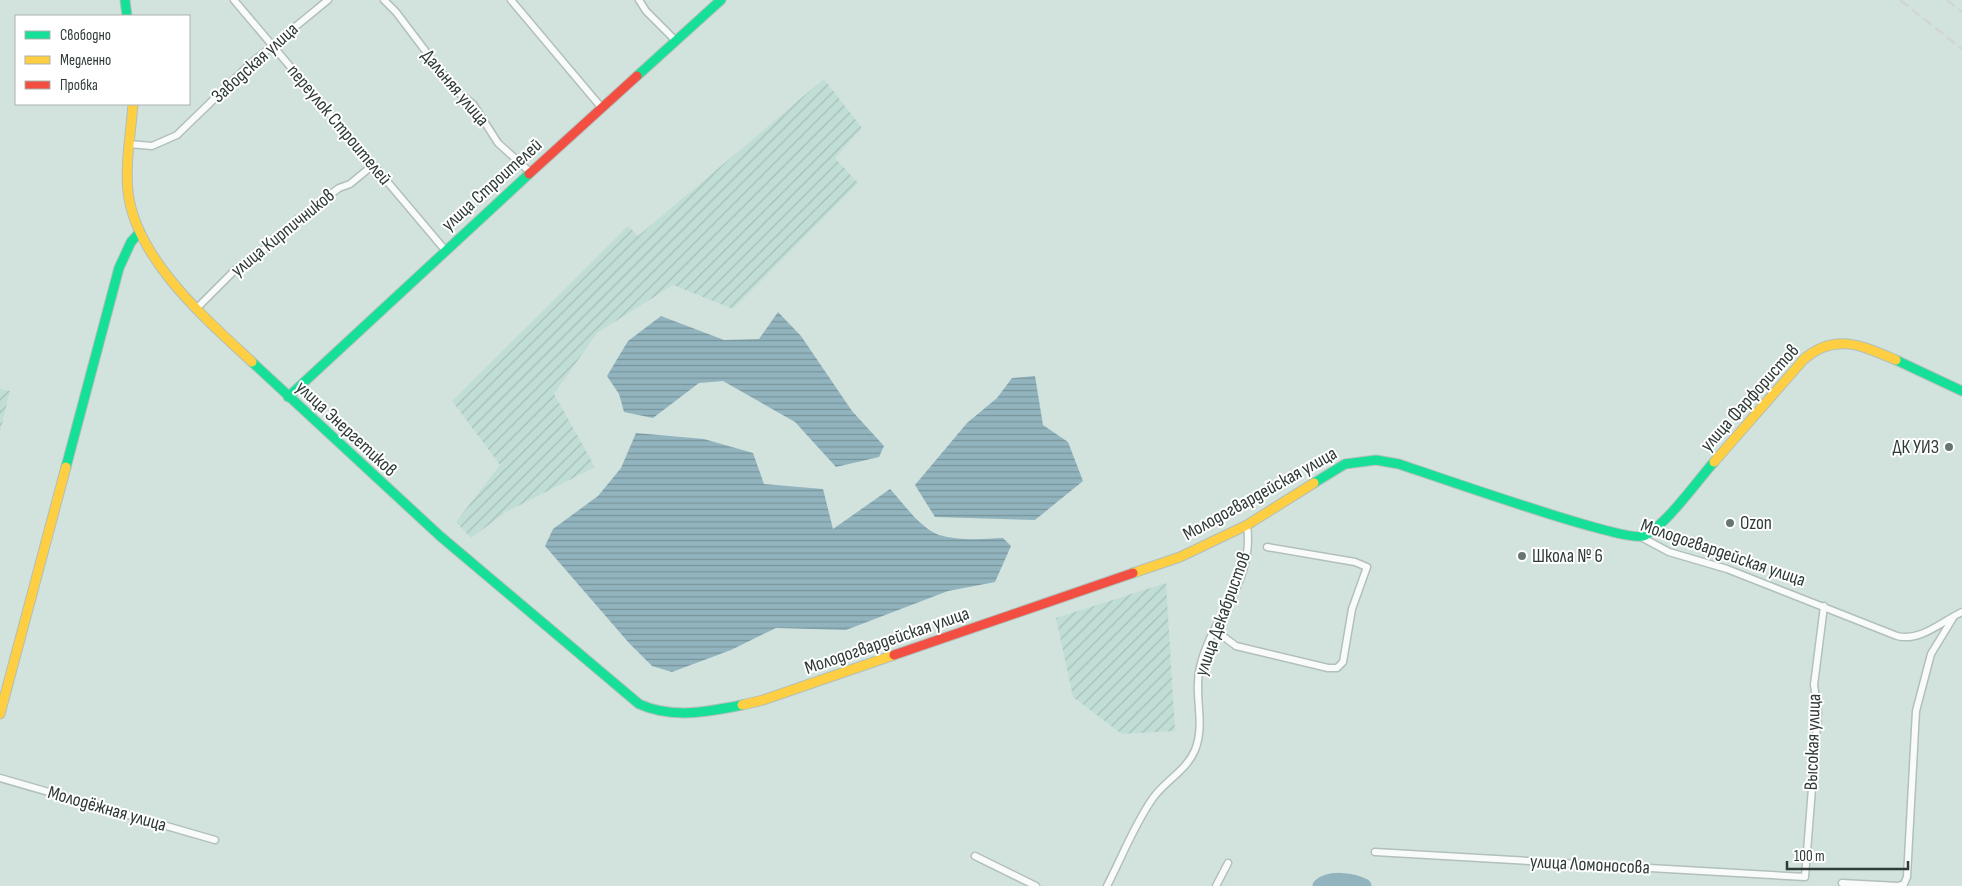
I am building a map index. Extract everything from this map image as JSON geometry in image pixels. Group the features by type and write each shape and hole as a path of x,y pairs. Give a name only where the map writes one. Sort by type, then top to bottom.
{"street":[{"path":"126,0 127,15"},
{"name":"переулок Строителей","path":"234,0 445,250"},
{"name":"Заводская улица","path":"129,144 152,146 177,135 250,64 328,0"},
{"name":"Дальняя улица","path":"384,0 396,12 455,90 473,104 498,143 530,172"},
{"path":"511,0 601,106"},
{"path":"640,0 646,11 659,21 676,41"},
{"name":"улица Строителей","path":"288,397 601,106 721,0"},
{"name":"улица Энергетиков","path":"133,105 127,189 130,206 140,232 159,261 196,308 288,397 420,519 616,687 639,704 652,710"},
{"name":"улица Кирпичников","path":"196,308 234,271 289,231 298,219 339,188 350,184 373,165"},
{"path":"0,714 118,268 131,242 140,232"},
{"name":"улица Фарфористов","path":"1641,538 1664,520 1804,359 1821,346 1842,343 1871,350 1962,391"},
{"name":"Молодогвардейская улица","path":"652,710 693,714 736,707 777,696 1180,557 1247,525 1334,470 1359,460 1376,460 1399,464 1604,531 1641,538 1670,552 1727,569 1907,639 1917,637 1962,612"},
{"name":"улица Декабристов","path":"1107,886 1154,796 1185,766 1196,748 1200,723 1198,677 1206,650 1235,591 1247,560 1250,543 1247,525"},
{"path":"1216,631 1236,646 1328,668 1337,668 1343,662 1352,609 1367,567 1354,562 1267,546"},
{"name":"Высокая улица","path":"1806,877 1818,712 1814,685 1824,606"},
{"path":"1842,882 1898,886 1904,884 1908,877 1916,711 1931,654 1953,617"},
{"name":"Молодёжная улица","path":"0,778 215,840"},
{"name":"улица Ломоносова","path":"1375,852 1806,877"},
{"path":"975,856 1036,886"},
{"path":"1216,886 1228,863"}],"shaded area":[{"path":"824,79 862,128 835,158 858,183 733,309 673,285 597,333 554,394 595,467 506,512 471,538 456,522 500,465 452,401 628,226 638,236"},
{"path":"0,389 10,391 0,432"},
{"path":"1166,583 1175,731 1122,734 1073,697 1056,618"}],"water":[{"path":"778,312 801,336 852,411 884,446 879,457 836,467 795,422 723,381 699,383 653,418 624,412 619,394 607,376 628,341 661,316 724,340 759,339"},
{"path":"1035,376 1043,425 1068,442 1083,481 1035,520 935,517 915,485 967,423 997,398 1012,378"},
{"path":"636,433 704,439 753,453 764,484 823,489 833,529 890,489 919,521 932,532 947,537 963,539 1003,538 1011,546 995,582 948,591 846,630 776,628 731,650 672,672 652,666 629,643 545,546 553,529 598,496 621,468"}],"waterway":[{"path":"1320,886 1335,880 1354,882 1364,886"}],"railway":[{"path":"1900,0 1962,49"},
{"path":"1947,0 1962,12"}],"traffic: fast":[{"path":"125,0 127,15"},
{"path":"637,76 721,0"},
{"path":"288,397 529,174"},
{"path":"66,467 119,268 131,242 140,232"},
{"path":"1896,360 1962,391"},
{"path":"252,362 440,536 639,704 651,709 677,713 703,712 742,705"},
{"path":"1314,483 1345,464 1376,460 1399,464 1602,529 1643,536 1652,531 1671,514 1714,462"}],"traffic: slow":[{"path":"133,105 127,181 134,217 144,241 158,264 175,286 194,307 252,362"},
{"path":"1714,462 1804,359 1816,351 1827,346 1849,344 1861,346 1896,360"},
{"path":"0,714 66,467"},
{"path":"1133,573 1180,557 1247,525 1314,483"},
{"path":"742,705 763,700 894,655"}],"traffic: jam":[{"path":"529,174 637,76"},
{"path":"894,655 1133,573"}],"place":[{"name":"ДК УИЗ","path":"1949,447"},
{"name":"Ozon","path":"1730,523"},
{"name":"Школа № 6","path":"1522,556"}]}
